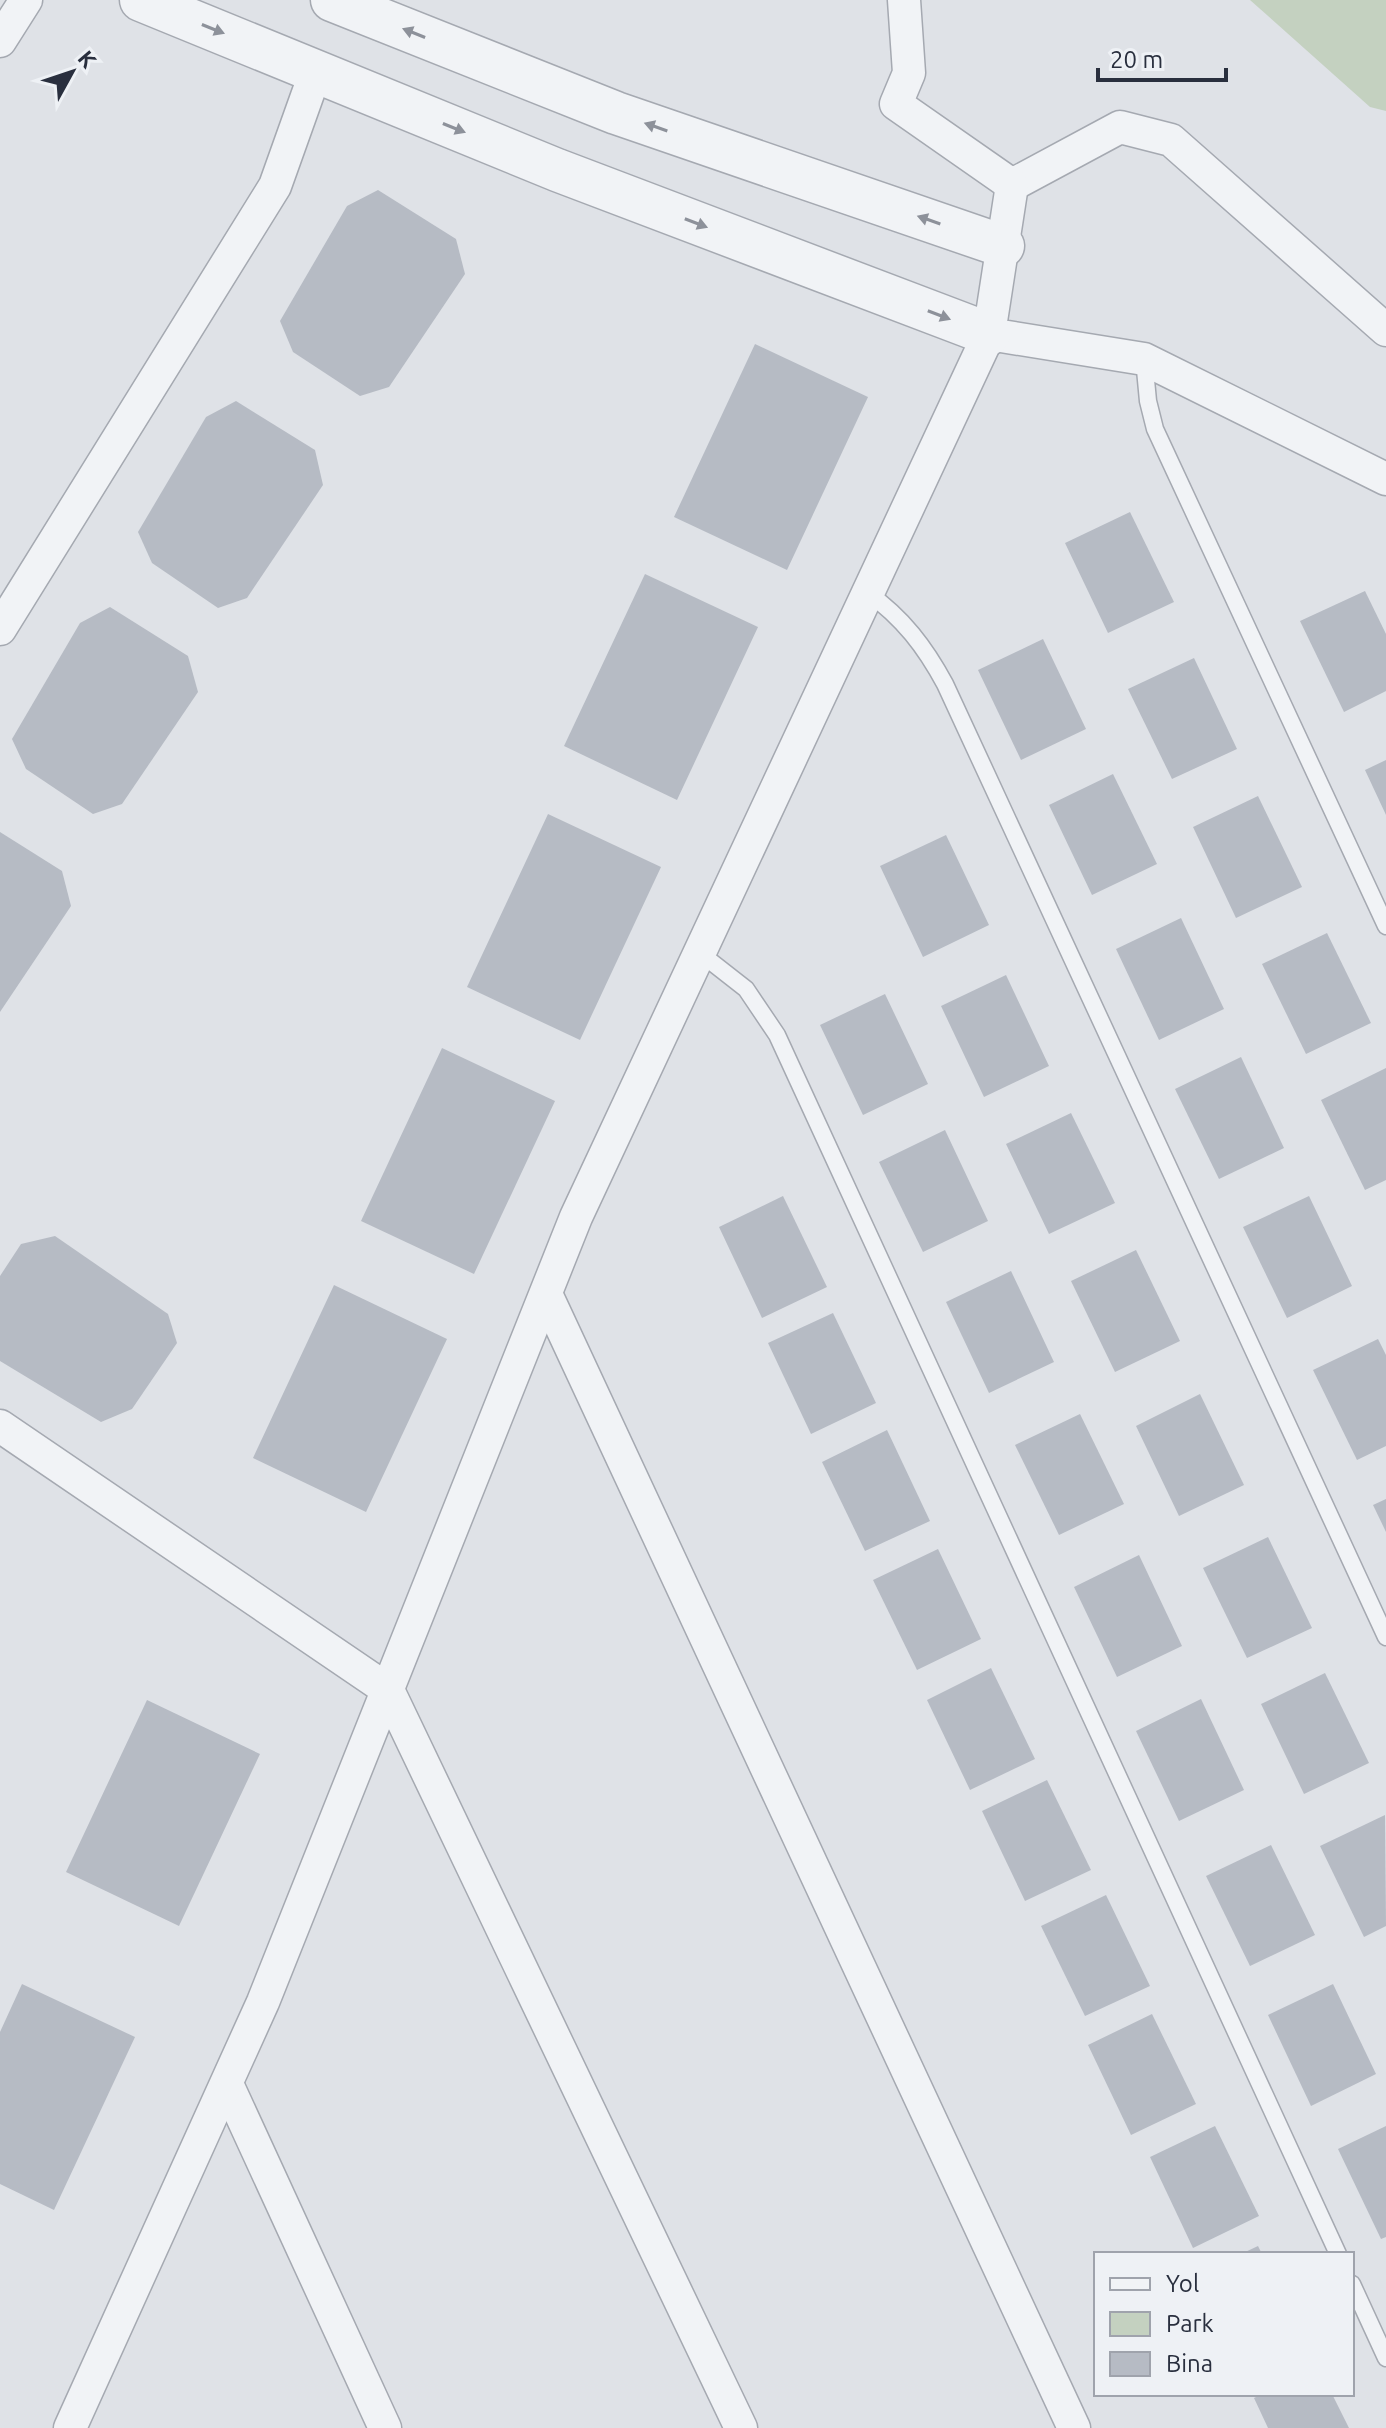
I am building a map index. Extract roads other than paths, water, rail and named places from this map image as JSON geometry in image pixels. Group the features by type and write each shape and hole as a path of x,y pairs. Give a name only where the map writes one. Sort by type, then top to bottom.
{"street":[{"path":"0,41 26,0"},
{"path":"141,0 557,170 989,334 1144,359 1386,479"},
{"path":"332,0 616,113 1003,246"},
{"path":"904,0 909,73 896,104 1012,185"},
{"path":"0,629 275,186 316,71"},
{"path":"1012,185 1120,127 1171,140 1386,330"},
{"path":"70,2428 263,2002 576,1217 989,334 1012,185"},
{"path":"546,1294 1074,2428"},
{"path":"0,1426 388,1690 741,2428"},
{"path":"227,2084 385,2428"}],"lane":[{"path":"1144,359 1148,401 1155,429 1386,926"},
{"path":"868,593 909,627 930,654 945,684 1386,1637"},
{"path":"700,953 746,989 777,1035 1337,2252"},
{"path":"1354,2288 1386,2358"}]}
